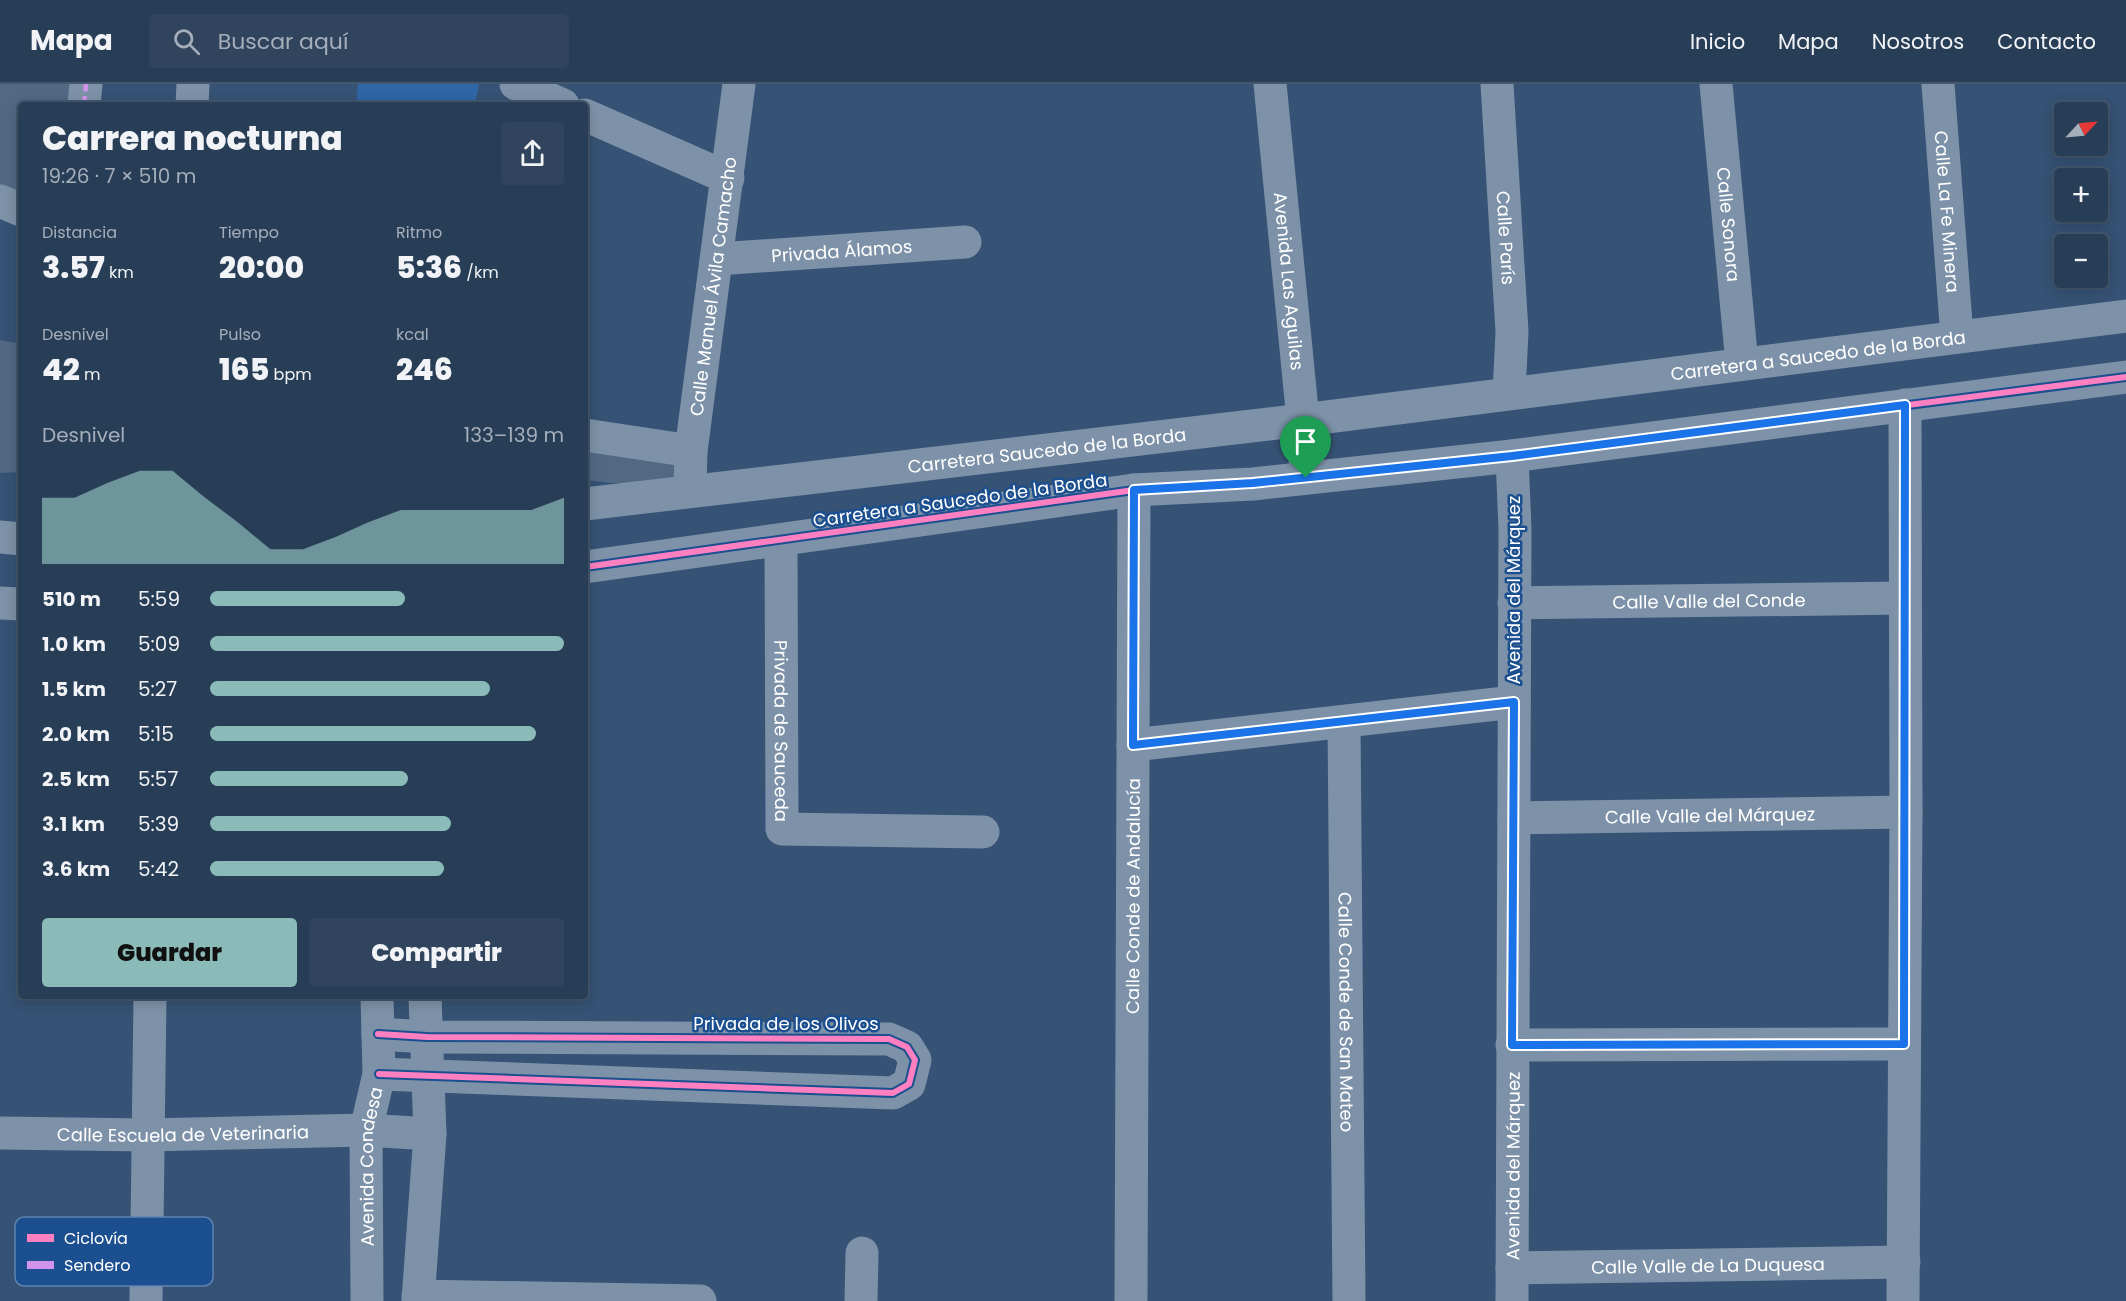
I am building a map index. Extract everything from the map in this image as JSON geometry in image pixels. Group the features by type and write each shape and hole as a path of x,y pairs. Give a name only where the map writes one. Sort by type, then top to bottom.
{"street":[{"path":"84,102 86,84"},
{"path":"192,102 193,84"},
{"path":"516,84 556,102"},
{"name":"Calle Manuel Ávila Camacho","path":"690,492 691,452 718,259 739,84"},
{"name":"Avenida Las Aguilas","path":"1270,84 1303,420 1306,478"},
{"name":"Calle París","path":"1497,84 1512,332 1509,393"},
{"name":"Calle Sonora","path":"1716,84 1742,364"},
{"name":"Calle La Fe Minera","path":"1938,84 1958,337"},
{"path":"588,116 728,178"},
{"path":"0,201 18,209"},
{"name":"Privada Álamos","path":"718,259 965,242"},
{"name":"Carretera a Saucedo de la Borda","path":"1509,393 2126,316"},
{"name":"Carretera a Saucedo de la Borda","path":"588,567 1134,490 1306,478 1512,456 2126,377"},
{"name":"Carretera Saucedo de la Borda","path":"588,504 1303,420 1509,393"},
{"path":"1903,1301 1906,812 1905,405"},
{"path":"588,435 691,452"},
{"name":"Avenida del Márquez","path":"1512,456 1515,529 1512,1301"},
{"name":"Calle Conde de Andalucía","path":"1131,1301 1134,490"},
{"path":"0,537 18,538"},
{"name":"Privada de Sauceda","path":"781,541 782,829 982,832"},
{"name":"Calle Valle del Conde","path":"1514,603 1905,598"},
{"path":"0,603 18,604"},
{"path":"1133,745 1514,702"},
{"name":"Calle Conde de San Mateo","path":"1344,722 1349,1301"},
{"name":"Calle Valle del Márquez","path":"1514,818 1906,812"},
{"path":"147,1217 150,999"},
{"name":"Avenida Condesa","path":"367,1301 366,1130 379,1074 377,999"},
{"path":"425,999 430,1134 418,1299 700,1301"},
{"name":"Privada de los Olivos","path":"378,1034 427,1037 889,1039 907,1047 915,1060 909,1084 893,1093 379,1074"},
{"path":"514,1037 515,1080"},
{"path":"713,1087 716,1038"},
{"path":"1512,1045 1904,1044"},
{"name":"Calle Escuela de Veterinaria","path":"0,1133 148,1135 366,1130 430,1134"},
{"path":"861,1301 862,1253"},
{"name":"Calle Valle de La Duquesa","path":"1512,1268 1904,1262"},
{"path":"146,1286 146,1301"}],"shaded area":[{"path":"358,84 479,84 476,102 356,102"}],"building":[{"path":"0,84 77,84 75,102 18,102 18,209 0,201"},
{"path":"0,340 18,343 18,472 0,473"},
{"path":"588,426 691,451 690,491 588,480"}],"marked path":[{"path":"84,102 86,84"}],"cycle path":[{"path":"588,567 1134,490 1253,484 1512,456 2126,377"},
{"path":"378,1034 427,1037 889,1039 907,1047 915,1060 909,1084 893,1093 379,1074"}],"route":[{"path":"1905,405 1904,1044 1512,1045 1514,702 1133,745 1134,490 1306,478 1512,456 1905,405"}]}
